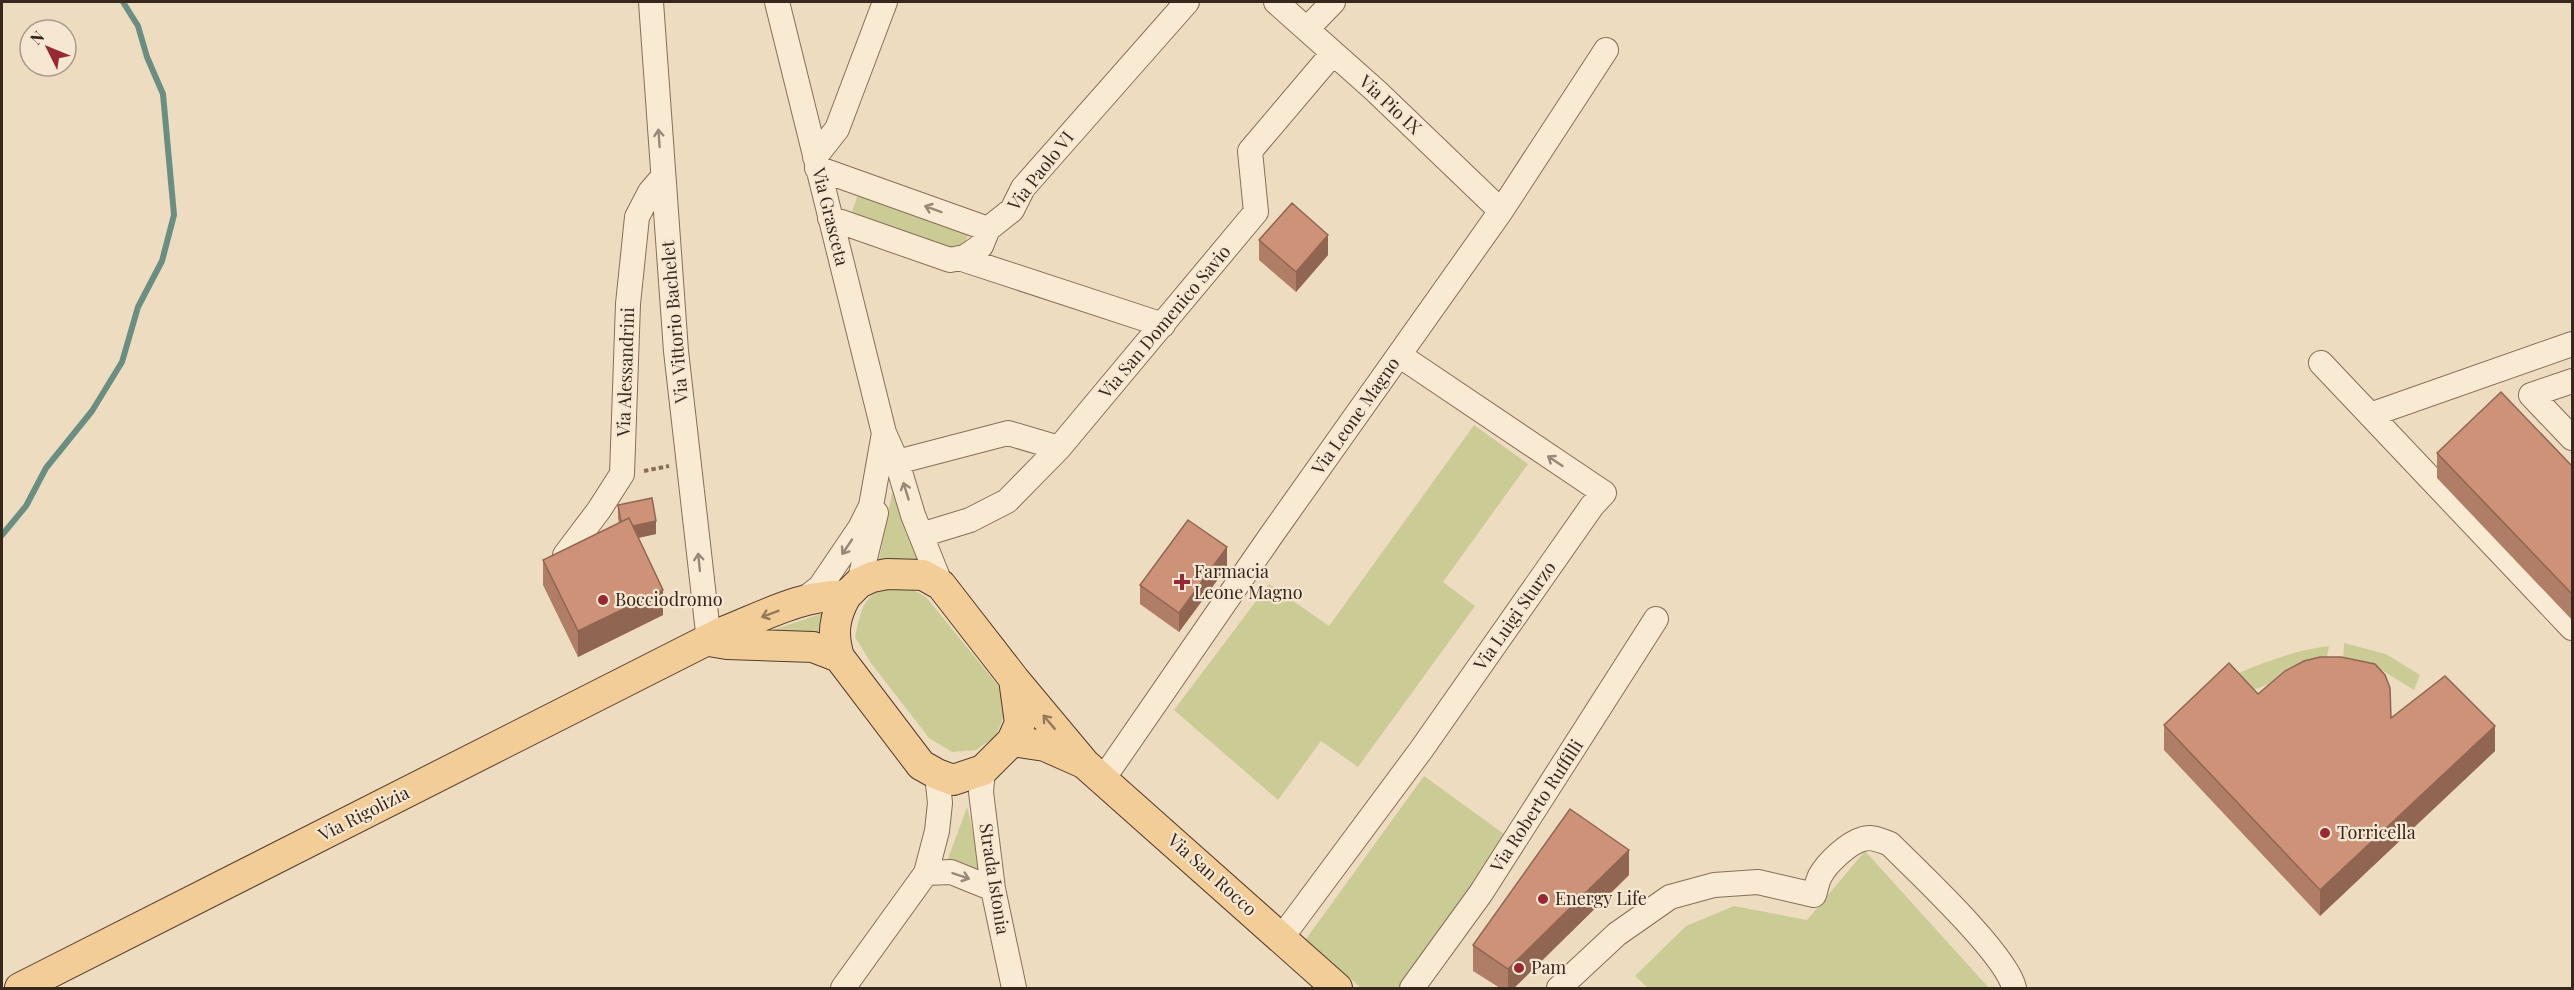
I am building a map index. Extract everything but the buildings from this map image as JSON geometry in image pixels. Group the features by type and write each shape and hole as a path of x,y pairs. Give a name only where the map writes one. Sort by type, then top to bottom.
{"main road":[{"path":"1014,679 1020,723 1012,741 984,770 953,780 937,774 921,765 839,657 834,623 838,609 852,589 887,574 923,576 941,585 1014,679 1094,771"},
{"name":"Via Rigolizia","path":"20,988 723,632 801,602 852,589"},
{"path":"709,641 727,644 813,647 839,657"},
{"path":"1012,741 1045,746 1094,771"},
{"name":"Via San Rocco","path":"1094,771 1337,988"}],"street":[{"name":"Via Vittorio Bachelet","path":"651,2 662,178 688,463 709,641"},
{"name":"Via Grasceta","path":"777,2 884,433"},
{"path":"885,2 837,129 816,163 988,229"},
{"name":"Via Paolo VI","path":"959,258 965,257 981,246 988,229 1012,210 1023,188 1187,2"},
{"name":"Via Pio IX","path":"1276,2 1501,211"},
{"path":"1307,30 1333,2"},
{"name":"Via Leone Magno","path":"1094,771 1399,355 1501,211 1606,50"},
{"name":"Via San Domenico Savio","path":"921,535 970,520 1007,501 1059,448 1256,212 1250,151 1333,53"},
{"name":"Via Alessandrini","path":"622,474 628,304 637,217 650,192 662,178"},
{"path":"830,218 950,260 959,258 1163,325"},
{"path":"2370,415 2572,344"},
{"name":"Via Luigi Sturzo","path":"1281,937 1421,750 1592,506 1604,493 1399,355"},
{"path":"2321,363 2370,415 2434,468 2572,628"},
{"path":"2572,381 2531,395 2572,438"},
{"path":"884,433 897,462 921,535 941,585"},
{"path":"801,602 820,587 860,528 871,506 884,433"},
{"path":"897,462 1008,433 1059,448"},
{"path":"565,555 599,510 622,474"},
{"path":"852,589 876,519 875,490"},
{"name":"Via Roberto Ruffilli","path":"1412,988 1481,893 1656,620"},
{"name":"Strada Istonia","path":"984,770 981,792 993,889 1014,988"},
{"path":"843,988 926,873 937,831 940,803 937,774"},
{"path":"1559,988 1617,934 1670,897 1714,885 1758,882 1814,895 1820,876 1829,865 1848,847 1864,838 1877,839 1890,844 1968,924 2012,977 2014,988"},
{"path":"926,873 951,872 993,889"}],"path":[{"path":"622,474 688,463"}],"green space":[{"path":"860,188 970,230 959,258 850,218"},
{"path":"1474,425 1528,464 1443,582 1475,606 1358,767 1321,741 1278,800 1174,710 1269,584 1329,626"},
{"path":"894,483 924,562 878,564"},
{"path":"904,585 926,597 1001,689 1005,713 996,736 976,750 952,752 929,738 871,663 855,637 868,600 881,591"},
{"path":"832,610 829,643 758,635"},
{"path":"2344,643 2386,654 2420,675 2414,690 2380,669 2343,664"},
{"path":"2329,646 2325,667 2281,679 2251,691 2239,673 2283,656"},
{"path":"1424,776 1511,839 1400,988 1361,988 1306,939"},
{"path":"967,807 983,873 946,864"},
{"path":"1865,851 1989,988 1648,988 1635,976 1686,926 1734,906 1807,920"}],"waterway":[{"path":"2,535 26,506 46,468 92,411 122,362 138,307 162,261 174,215 163,94 147,57 138,26 123,2"}],"place":[{"name":"Farmacia Leone Magno","path":"1182,582"},
{"name":"Bocciodromo","path":"603,600"},
{"name":"Torricella","path":"2325,833"},
{"name":"Energy Life","path":"1543,899"},
{"name":"Pam","path":"1519,968"}]}
